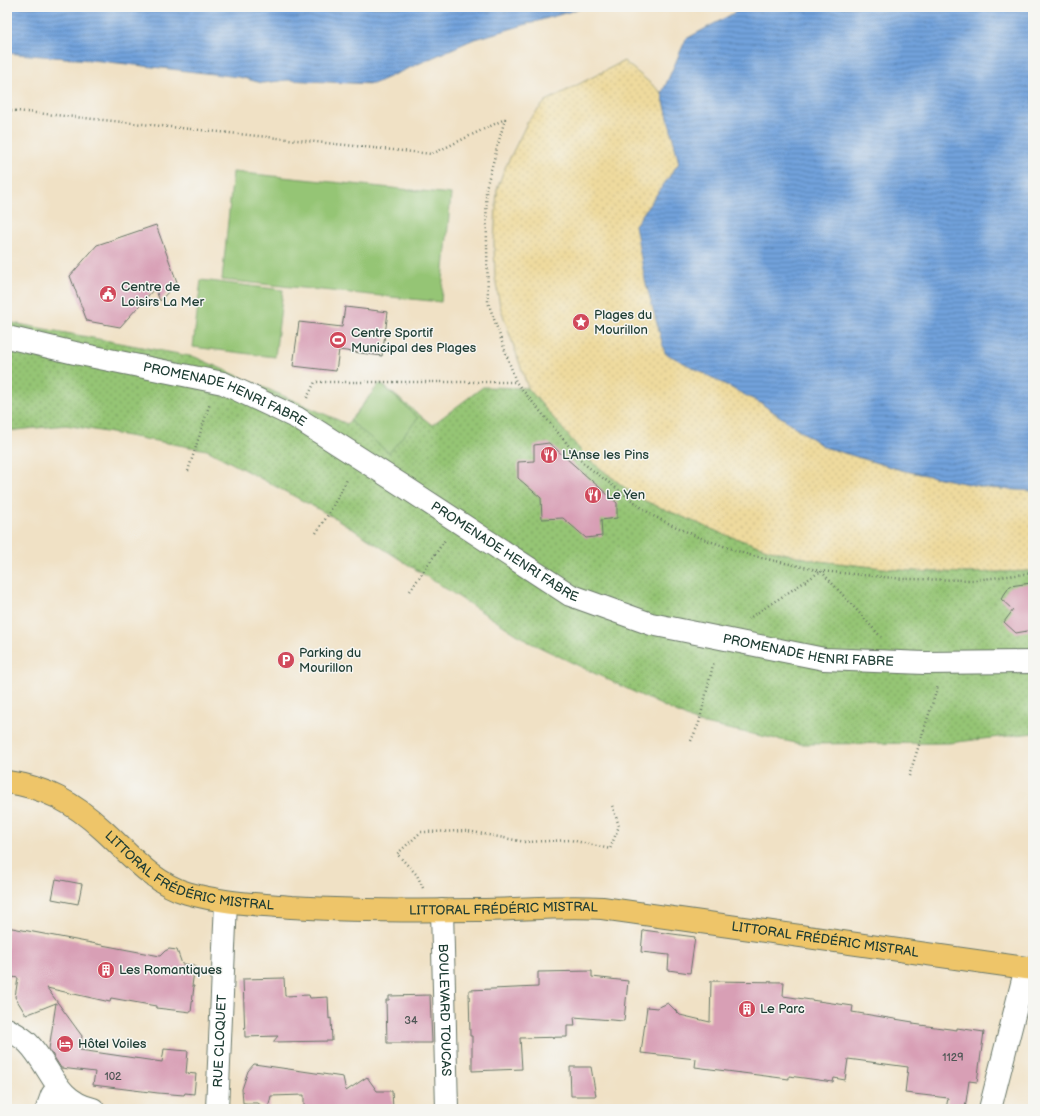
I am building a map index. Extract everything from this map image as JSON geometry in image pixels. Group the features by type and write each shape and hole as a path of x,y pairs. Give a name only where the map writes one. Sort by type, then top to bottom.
{"main road":[{"name":"LITTORAL FRÉDÉRIC MISTRAL","path":"7,782 38,789 67,801 91,819 144,869 174,889 226,902 343,910 480,910 571,906 602,908 1029,968"}],"street":[{"name":"PROMENADE HENRI FABRE","path":"7,337 75,353 217,381 297,418 570,595 651,624 824,659 946,663 1033,662"},
{"name":"RUE CLOQUET","path":"217,1109 226,902"},
{"name":"BOULEVARD TOUCAS","path":"442,910 447,1109"},
{"path":"990,1109 1029,968"},
{"path":"7,1029 28,1042 58,1087 73,1101 82,1106 93,1109"},
{"path":"47,1109 52,1095 58,1087"}],"path":[{"path":"7,110 432,154 505,119 486,188 488,302 516,382 583,464 653,516 698,537 749,555 821,571 912,579 975,580 1033,573"},
{"path":"188,471 217,381"},
{"path":"297,418 315,382 516,382"},
{"path":"316,533 328,515 360,458"},
{"path":"410,591 458,522"},
{"path":"691,741 699,722 719,638 821,571"},
{"path":"821,571 904,662"},
{"path":"908,776 946,663"},
{"path":"442,910 426,896 417,876 397,854 421,832 468,831 525,842 571,840 610,849 619,826 612,805"}],"sand":[{"name":"Plages du Mourillon","path":"624,61 662,93 679,163 635,225 762,404 824,447 901,470 988,488 1033,491 1033,571 968,573 910,571 818,561 770,550 723,534 638,498 587,458 528,388 500,306 495,277 494,243 497,189 504,170 528,121 546,101"}],"green space":[{"path":"233,172 451,194 441,302 222,280"},
{"path":"201,280 283,290 275,357 193,347"},
{"path":"7,322 195,357 347,424 380,383 432,425 483,387 528,388 587,458 638,498 723,534 770,550 818,561 910,571 968,573 1033,571 1033,733 949,743 801,744 699,723 529,642 337,519 207,450 66,425 7,431"},
{"path":"380,383 418,418 389,453 350,421"}],"water":[{"path":"7,7 586,7 472,40 373,84 287,80 262,83 239,77 101,61 7,53"},
{"path":"745,7 1033,7 1033,491 988,488 901,470 824,447 762,404 665,353 645,280 635,225 679,163 662,93 686,39"}],"building":[{"path":"156,225 177,282 160,301 155,288 120,327 87,321 70,276 97,245"},
{"path":"345,307 388,312 382,356 339,350 336,371 293,366 299,322 342,327"},
{"path":"549,443 617,503 617,518 601,520 602,536 586,538 563,518 542,519 541,498 518,478 518,462 534,461 534,445"},
{"path":"1033,581 1033,630 1016,633 1004,622 1013,610 1001,599 1010,586 1031,583"},
{"path":"56,879 82,884 78,904 52,899"},
{"path":"7,927 160,956 169,949 177,950 182,964 195,965 192,986 194,986 191,1012 156,1008 156,1006 111,998 110,1002 47,988 82,1036 80,1050 162,1062 164,1049 188,1051 186,1073 196,1074 194,1094 185,1093 184,1095 158,1093 93,1085 95,1072 61,1068 49,1049 56,1003 26,1015 15,997 18,978 7,976"},
{"path":"643,930 695,937 690,973 668,970 669,955 641,952"},
{"path":"592,971 592,977 628,981 624,1021 574,1017 575,1026 567,1026 567,1037 520,1038 522,1069 472,1071 472,1036 470,1036 469,990 538,987 538,972"},
{"path":"284,978 285,996 309,995 310,998 328,997 332,1041 273,1042 278,1036 245,1037 243,979"},
{"path":"711,981 784,982 783,996 853,1006 852,1012 913,1022 913,1024 984,1032 977,1082 969,1081 965,1109 946,1109 948,1098 905,1093 908,1067 848,1059 845,1080 834,1078 833,1082 789,1076 789,1079 695,1067 696,1059 641,1053 647,1007 657,1008 668,1003 680,1015 710,1022"},
{"path":"430,995 432,1043 387,1043 386,1000 389,1000 389,996"},
{"path":"254,1064 343,1077 346,1091 367,1077 377,1091 392,1091 393,1109 304,1109 304,1095 271,1096 268,1109 258,1103 243,1103 242,1089 248,1071"},
{"path":"570,1067 591,1067 596,1096 571,1096"}],"place":[{"name":"Centre de Loisirs La Mer","path":"108,294"},
{"name":"Plages du Mourillon","path":"581,322"},
{"name":"Centre Sportif Municipal des Plages","path":"338,340"},
{"name":"L'Anse les Pins","path":"549,455"},
{"name":"Le Yen","path":"593,495"},
{"name":"Parking du Mourillon","path":"286,660"},
{"name":"Les Romantiques","path":"106,970"},
{"name":"Le Parc","path":"747,1009"},
{"name":"Hôtel Voiles","path":"65,1044"}]}
